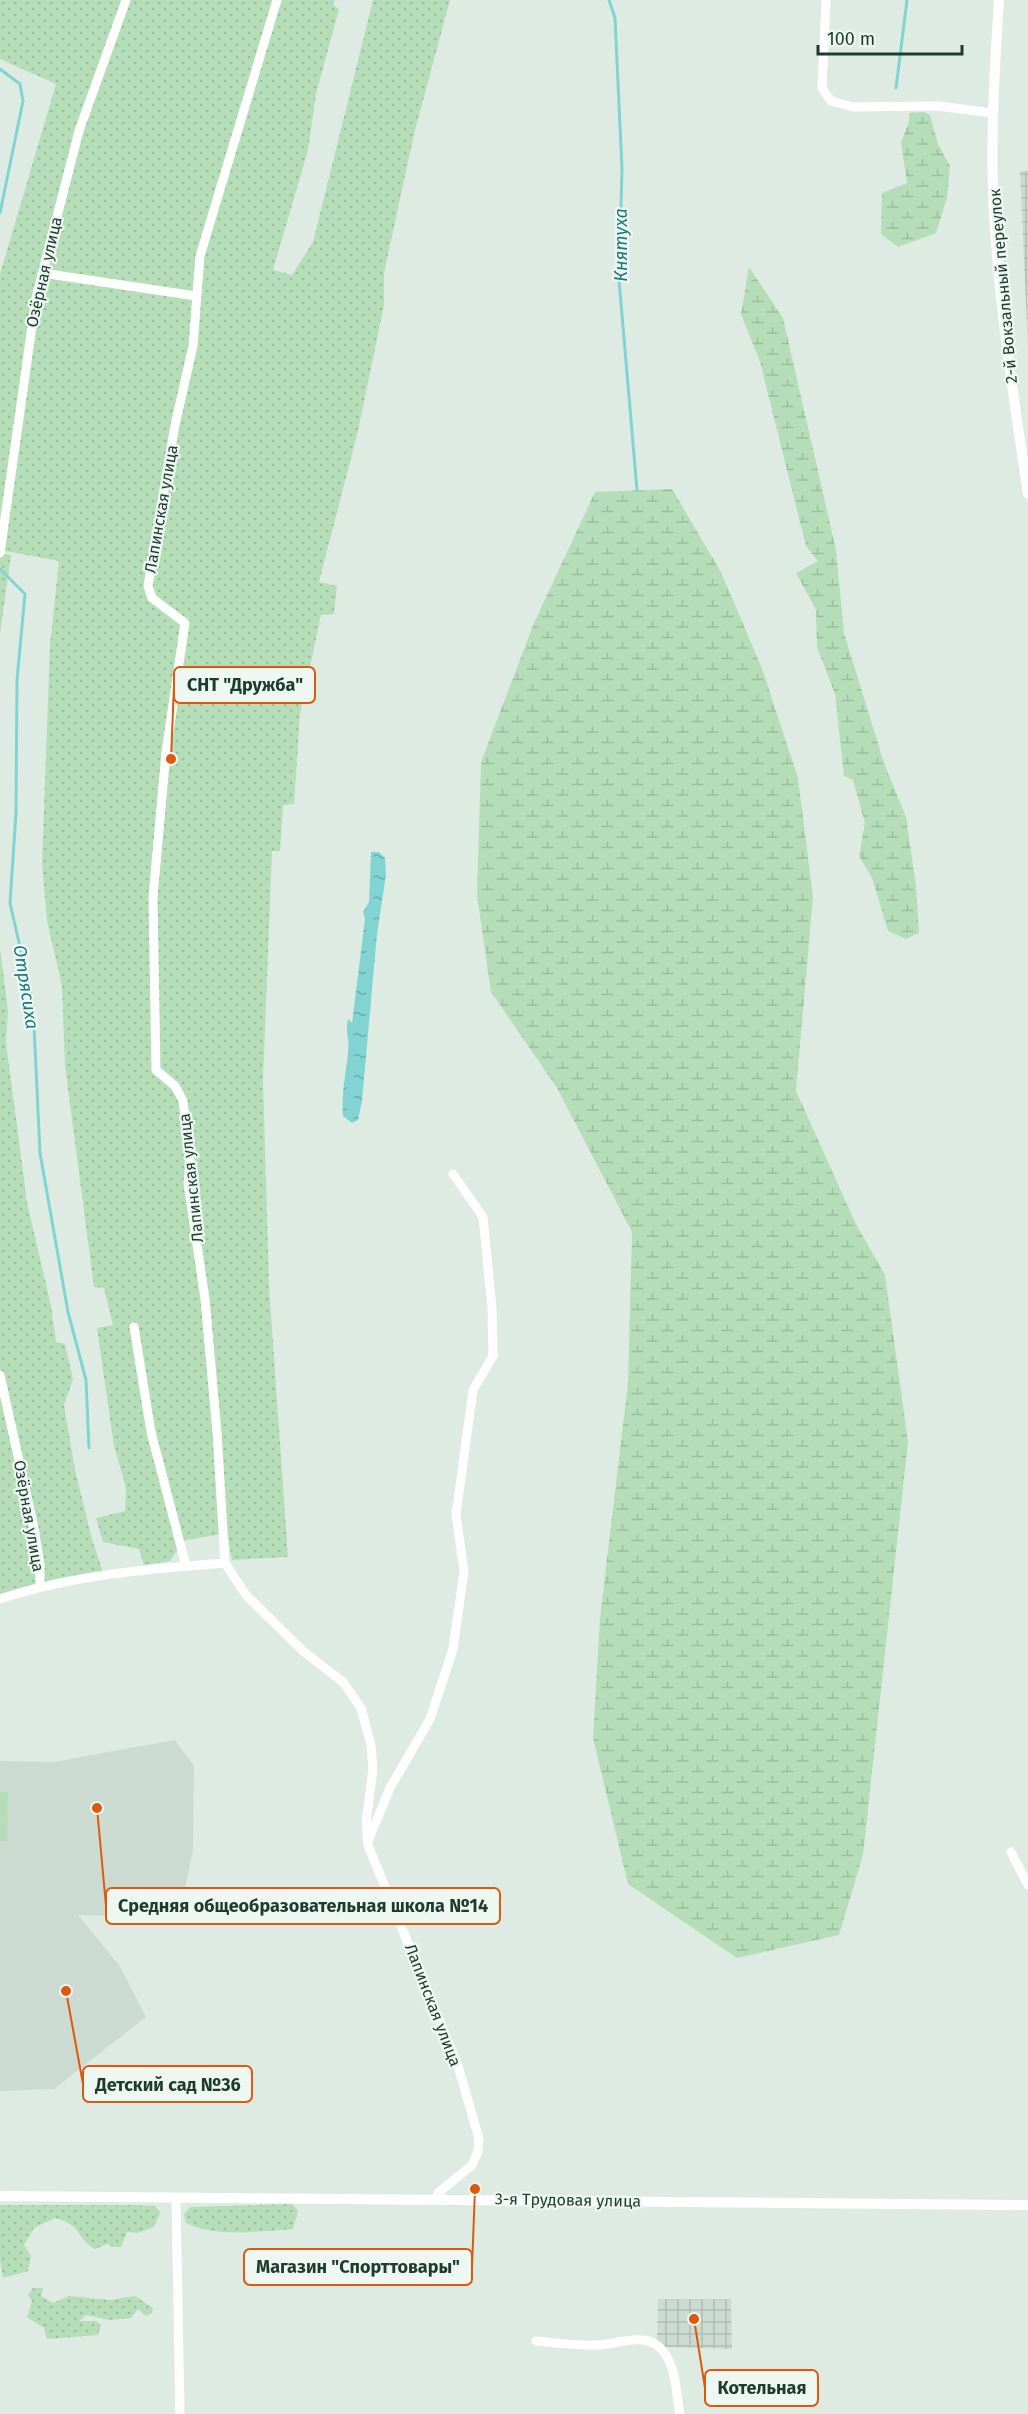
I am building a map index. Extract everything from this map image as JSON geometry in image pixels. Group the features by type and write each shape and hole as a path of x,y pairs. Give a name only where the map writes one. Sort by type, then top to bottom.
{"street":[{"name":"Озёрная улица","path":"0,553 18,409 42,273 79,131 126,0"},
{"name":"Лапинская улица","path":"277,0 200,256 193,346 175,426 148,586 152,598 185,622 160,811 153,897 156,1070 181,1094 189,1149 188,1183 205,1299 217,1432 225,1563 246,1595 298,1647 339,1678 361,1708 373,1769 366,1823 368,1845 458,2066 479,2139 478,2151 472,2164 438,2193 437,2199"},
{"path":"826,0 822,88 831,101 853,107 938,106 992,112"},
{"name":"2-й Вокзальный переулок","path":"999,0 992,112 993,193 1001,289 1028,494"},
{"path":"42,273 196,296"},
{"path":"368,1845 370,1832 390,1788 430,1719 453,1649 464,1571 456,1515 473,1390 493,1356 492,1308 483,1217 453,1174"},
{"path":"134,1327 151,1432 186,1566"},
{"name":"Озёрная улица","path":"0,1375 36,1536 40,1586"},
{"path":"0,1599 40,1586 107,1575 225,1563"},
{"path":"1011,1851 1028,1885"},
{"name":"3-я Трудовая улица","path":"0,2196 1028,2205"},
{"path":"176,2198 180,2414"},
{"path":"536,2341 599,2345 636,2338 652,2342 664,2352 672,2366 680,2414"}],"shaded area":[{"path":"1020,171 1028,171 1028,348"},
{"path":"175,1740 194,1766 193,1850 179,1918 78,1915 119,1965 146,2017 54,2089 0,2091 0,1761 53,1762"},
{"path":"658,2299 731,2299 732,2349 664,2347 657,2340"}],"green space":[{"path":"0,0 335,0 333,5 339,9 316,94 308,150 273,270 292,275 313,242 373,0 450,0 415,130 384,273 384,305 358,431 319,582 337,586 334,614 321,615 300,714 294,804 283,805 280,851 272,851 263,1079 269,1286 288,1557 232,1560 227,1533 176,1542 178,1549 170,1561 144,1565 139,1549 103,1542 96,1518 125,1511 126,1488 114,1446 97,1328 113,1325 104,1288 94,1287 65,1066 62,986 47,921 42,863 50,645 59,561 0,550 0,274 56,84 0,59"},
{"path":"924,112 930,115 938,144 950,166 947,198 936,233 898,247 881,234 882,193 907,183 901,142 909,122 909,113"},
{"path":"749,267 783,318 836,550 844,633 884,763 906,817 916,886 919,933 906,939 888,931 872,878 859,856 865,823 853,780 844,776 835,694 817,647 816,610 796,573 818,561 806,546 760,362 741,314"},
{"path":"672,489 721,572 763,671 798,778 813,897 796,1091 856,1224 885,1275 908,1442 863,1855 839,1935 737,1958 628,1884 593,1738 600,1618 628,1383 632,1232 557,1088 491,992 477,895 481,762 534,623 595,492"},
{"path":"0,553 11,555 0,634"},
{"path":"0,948 8,1010 6,1043 27,1202 51,1306 56,1342 65,1344 73,1379 64,1405 75,1470 92,1539 105,1579 44,1588 0,1603"},
{"path":"0,1792 8,1792 7,1841 0,1841"},
{"path":"292,2204 298,2211 293,2229 211,2231 186,2223 184,2214 190,2207"},
{"path":"0,2205 155,2206 160,2213 154,2227 137,2233 127,2232 121,2247 112,2247 107,2244 95,2249 70,2224 55,2218 34,2228 24,2245 31,2256 28,2271 3,2278 0,2260"},
{"path":"33,2288 43,2288 41,2296 53,2303 69,2296 111,2300 135,2296 153,2308 152,2313 146,2316 138,2309 131,2318 109,2320 86,2315 79,2321 96,2321 101,2325 98,2335 47,2339 44,2328 27,2317 32,2301 28,2295"}],"water":[{"path":"371,852 379,852 385,858 386,875 377,934 362,1101 358,1120 352,1123 343,1116 348,1047 347,1024 348,1019 352,1023 365,919 363,912 369,902"}],"waterway":[{"name":"Княтуха","path":"609,0 615,18 622,169 619,280 637,490"},
{"path":"896,88 907,0"},
{"name":"Отрясиха","path":"0,69 20,84 23,101 0,213"},
{"name":"Отрясиха","path":"0,569 25,594 17,680 16,813 10,903 33,1004 40,1153 68,1312 86,1380 89,1448"}],"place":[{"name":"СНТ \"Дружба\"","path":"171,759"},
{"name":"Средняя общеобразовательная школа №14","path":"97,1808"},
{"name":"Детский сад №36","path":"66,1991"},
{"name":"Магазин \"Спорттовары\"","path":"475,2189"},
{"name":"Котельная","path":"694,2319"}]}
